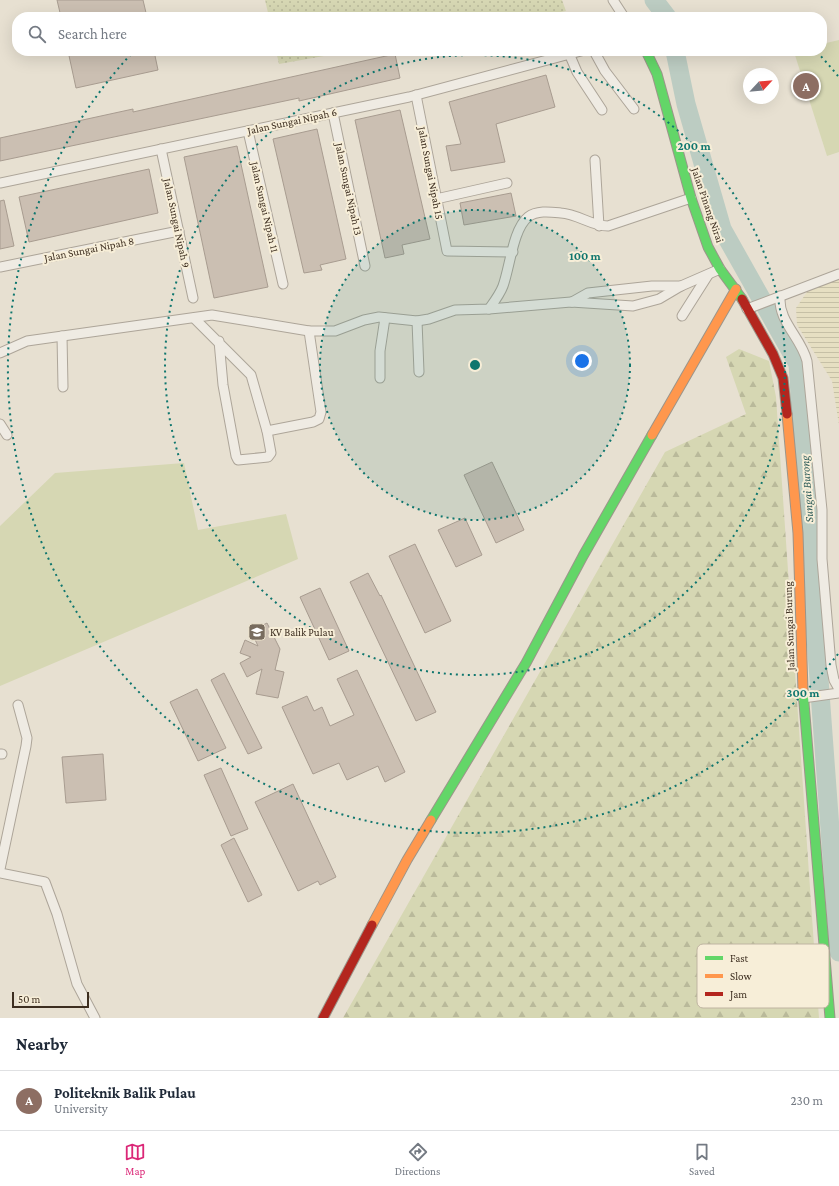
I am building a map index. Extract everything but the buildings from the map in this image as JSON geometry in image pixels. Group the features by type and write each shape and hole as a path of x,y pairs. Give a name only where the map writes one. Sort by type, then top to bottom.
{"street":[{"path":"613,0 621,12"},
{"name":"Jalan Sungai Nipah 6","path":"0,183 416,95 558,56"},
{"path":"570,56 577,72 602,110"},
{"path":"597,56 605,71 634,109"},
{"name":"Jalan Pinang Nirai","path":"648,56 657,74 691,198 708,246 720,269 751,308 761,333"},
{"name":"Jalan Sungai Nipah 15","path":"416,95 447,251 513,252"},
{"name":"Jalan Sungai Nipah 13","path":"333,113 365,266"},
{"name":"Jalan Sungai Nipah 11","path":"248,131 283,284"},
{"name":"Jalan Sungai Nipah 9","path":"161,149 193,298"},
{"path":"595,160 599,226"},
{"path":"436,199 507,183"},
{"path":"489,309 503,287 519,229 523,222 534,213 562,213 573,215 599,226 620,223 691,198"},
{"name":"Jalan Sungai Nipah 8","path":"0,267 179,231"},
{"path":"0,353 27,341 212,315 309,331 335,331 364,320 385,318 417,321 429,319 455,310 489,309 571,302 633,306 659,299 681,286 720,269"},
{"path":"751,308 839,274"},
{"path":"682,316 708,275"},
{"path":"571,302 588,293 652,286 681,286"},
{"path":"323,1018 407,860 526,663 583,556 736,289"},
{"path":"779,296 779,305 784,320 801,345 807,361 822,510 822,559 831,665 837,692 807,697"},
{"path":"194,318 219,341 251,375 267,431 270,456 238,460 236,458 224,385 219,341"},
{"path":"380,378 380,351 385,318"},
{"path":"417,321 419,372"},
{"path":"267,431 313,422 319,419 321,412 309,331"},
{"name":"Jalan Sungai Burung","path":"761,333 778,365 785,390 798,533 807,697 825,944"},
{"path":"62,336 63,387"},
{"path":"0,424 7,435"},
{"path":"0,869 27,738 18,705"},
{"path":"0,873 45,882 57,914 77,984 95,1018"},
{"name":"Jalan Sungai Burung","path":"829,1004 830,1018"}],"shaded area":[{"path":"839,278 839,425 832,381 797,325 796,308 809,289"}],"green space":[{"path":"265,0 562,0 566,11 561,12 268,12"},
{"path":"839,40 839,152 827,156 795,56 827,56 827,43"},
{"path":"277,56 324,56 279,64"},
{"path":"739,349 769,361 776,397 814,944 697,944 697,1008 818,1008 819,1018 343,1018 665,452 746,414 726,357"},
{"path":"184,463 198,530 286,514 298,559 0,686 0,526 55,473"}],"waterway":[{"name":"Sungai Burong","path":"654,0 663,12"},
{"name":"Sungai Burong","path":"676,56 686,104 722,229 798,364 839,952"}],"traffic: fast":[{"path":"648,56 657,74 691,198 708,247 720,269 742,299"},
{"path":"431,820 526,663 583,556 652,435"},
{"path":"803,691 824,944"},
{"path":"829,1006 830,1018"}],"traffic: slow":[{"path":"652,435 736,289"},
{"path":"787,414 798,533 803,691"},
{"path":"372,925 407,860 431,820"}],"traffic: jam":[{"path":"742,299 773,354 783,378 787,414"},
{"path":"323,1018 372,925"}],"place":[{"name":"Politeknik Balik Pulau","path":"806,86"},
{"name":"KV Balik Pulau","path":"257,632"}]}
